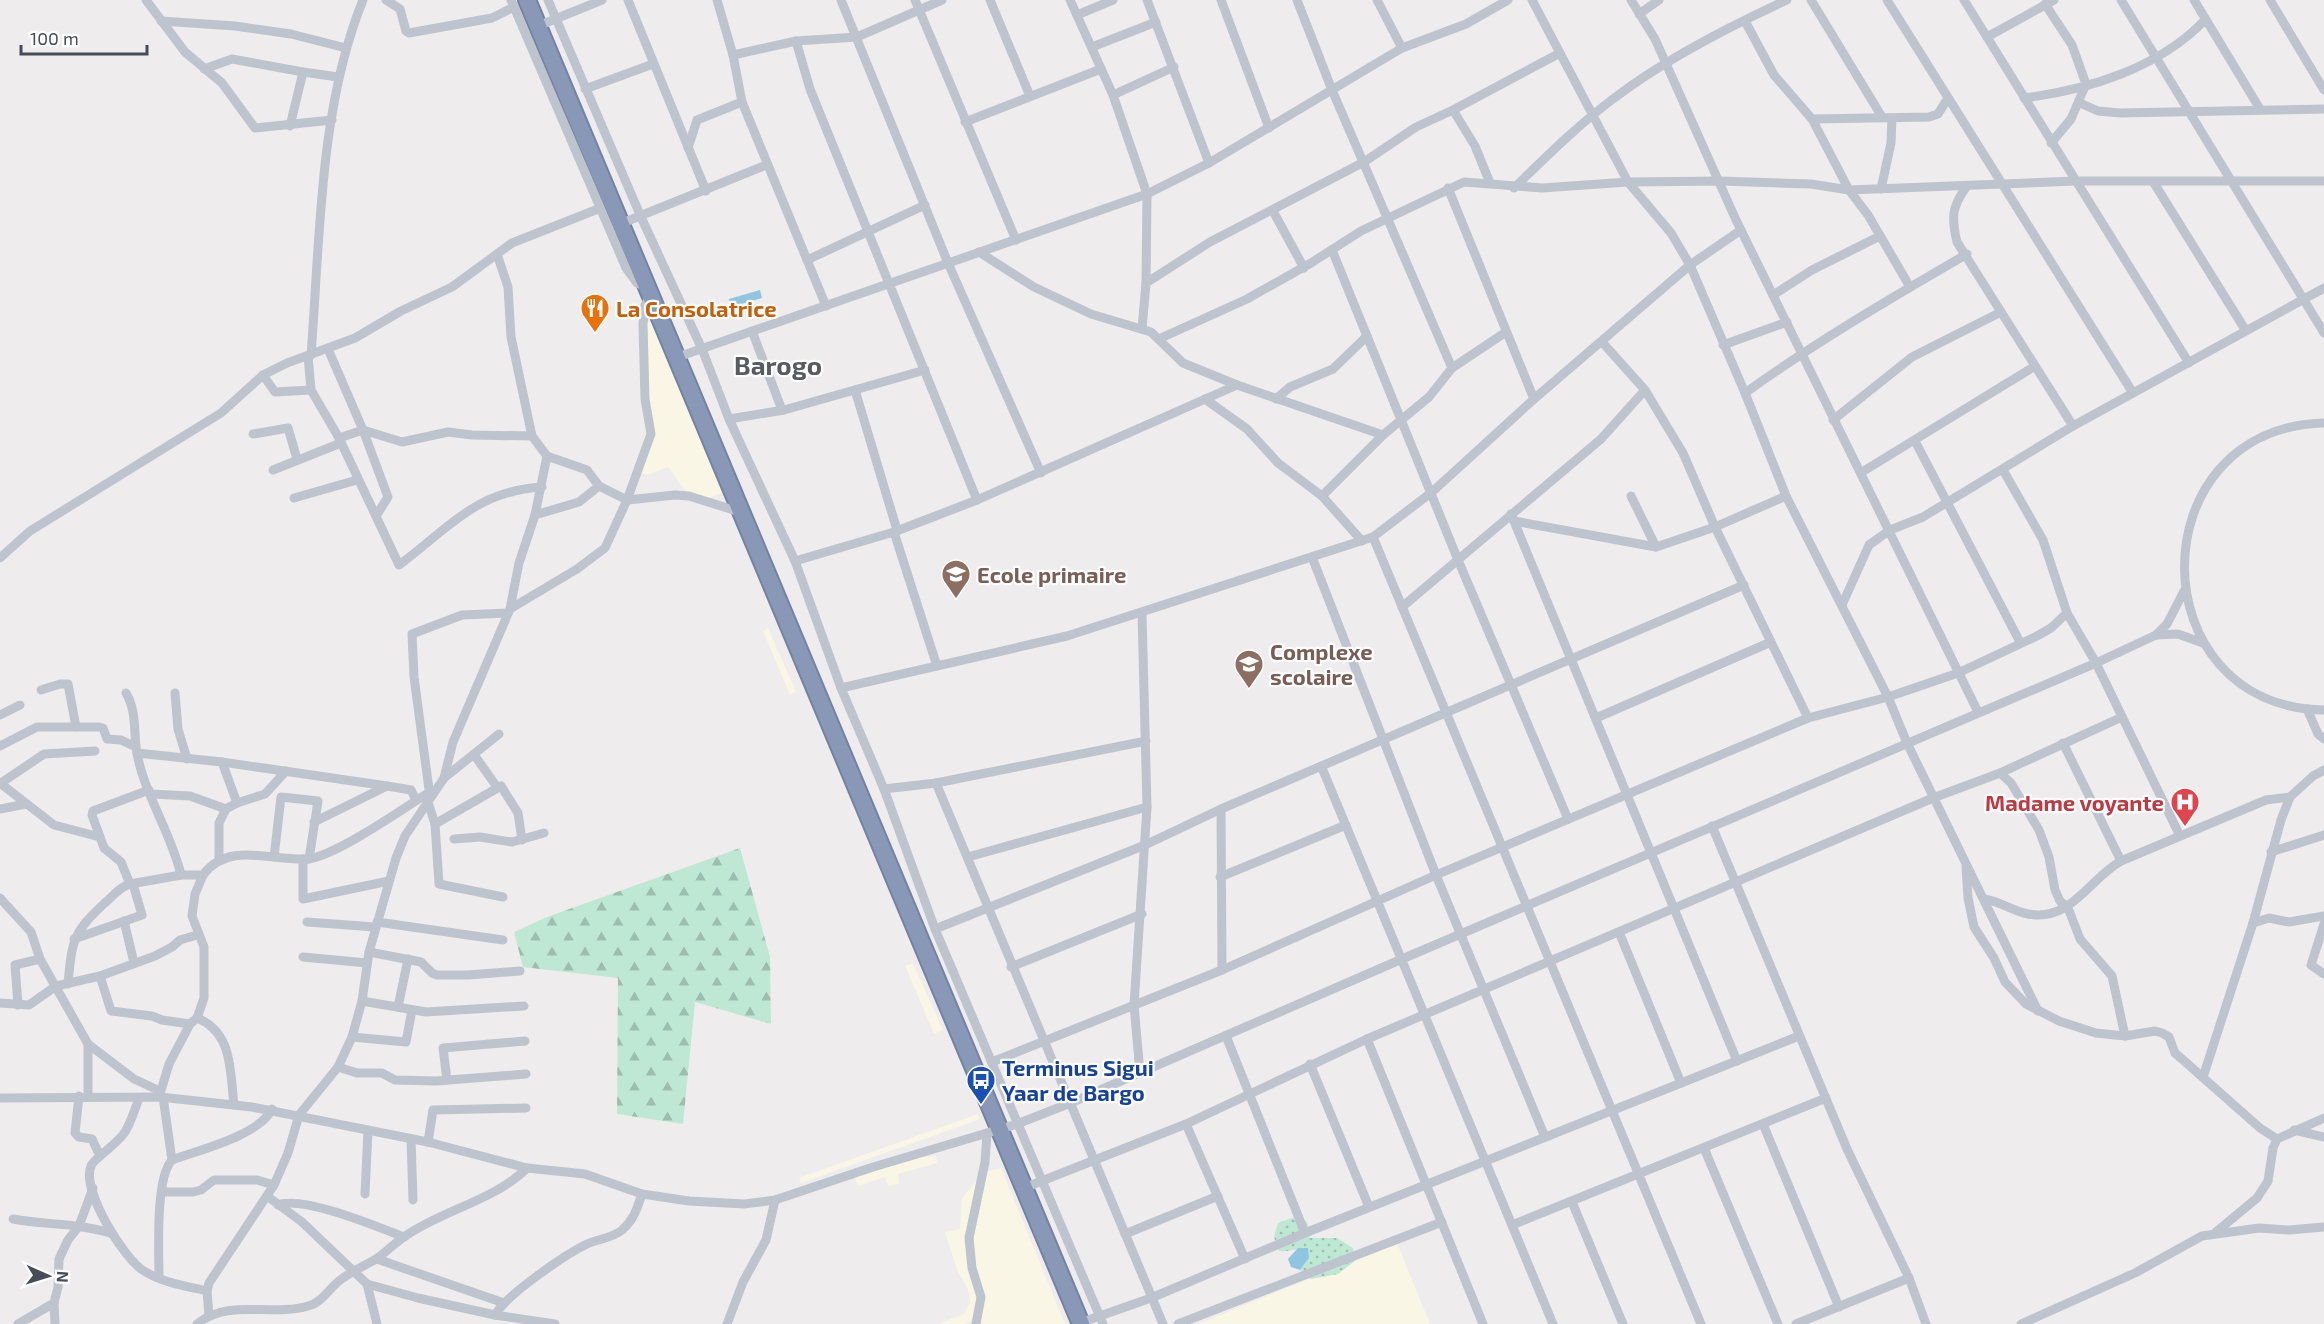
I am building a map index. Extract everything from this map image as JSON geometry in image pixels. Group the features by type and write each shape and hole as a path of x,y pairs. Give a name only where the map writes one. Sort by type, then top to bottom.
{"highway":[{"path":"517,2 538,26 741,512 993,1131 1024,1188 1081,1324"}],"street":[{"path":"146,0 185,52 222,83 255,128 332,120"},
{"path":"363,0 338,77 326,158 309,356 311,390 340,440 399,565 470,508 512,490 542,487"},
{"path":"386,0 400,9 406,31 409,33 492,18 517,2 598,209 626,268 637,283 649,291 643,324 645,399 651,434 627,500 605,548 577,569 509,611 462,615 412,634 414,677 429,797 435,824 439,885 502,897"},
{"path":"548,0 641,217 702,349 729,419 795,561 841,688 884,789 935,929 1102,1320"},
{"path":"538,26 602,0"},
{"path":"628,0 706,191"},
{"path":"717,0 733,55 742,102 826,306"},
{"path":"841,0 948,262 1041,473"},
{"path":"915,0 965,122 994,182 1016,240"},
{"path":"733,55 796,41 856,38 942,0"},
{"path":"990,0 1030,96"},
{"path":"1071,0 1113,95 1147,194 1146,283 1142,329"},
{"path":"1077,15 1113,0"},
{"path":"1147,0 1209,163"},
{"path":"1221,0 1269,128"},
{"path":"1297,0 1332,90 1390,219 1452,368"},
{"path":"1377,0 1402,48"},
{"path":"675,358 1147,194 1209,163 1402,48 1456,28 1508,0"},
{"path":"1532,0 1629,182 1671,233 1690,265 1745,393 1785,496 1888,697 1907,743 2038,1011"},
{"path":"1631,0 1667,63 1741,231 1802,352 1833,420 1862,471 1978,712"},
{"path":"1640,14 1659,0"},
{"path":"1514,188 1594,115 1629,87 1667,63 1787,0"},
{"path":"1811,0 1887,118 1891,142 1881,189"},
{"path":"1887,0 2133,393"},
{"path":"1964,0 2188,363"},
{"path":"2121,0 2324,333"},
{"path":"2194,0 2260,109"},
{"path":"2270,0 2323,86"},
{"path":"1987,37 2050,2 2072,45 2086,84 2080,103 2071,119 2051,143"},
{"path":"2024,98 2060,93 2120,74 2177,45 2205,20"},
{"path":"161,21 235,26 291,34 346,48"},
{"path":"1745,21 1774,75 1812,119 1849,190 1910,286"},
{"path":"1092,47 1156,22"},
{"path":"796,41 810,89 977,500"},
{"path":"1146,283 1210,242 1364,162 1416,127 1454,110 1560,53"},
{"path":"204,69 232,59 338,77"},
{"path":"585,89 653,64"},
{"path":"1113,95 1174,67"},
{"path":"965,122 1101,69"},
{"path":"290,126 303,72"},
{"path":"1812,119 1936,115 1948,98"},
{"path":"688,148 697,120 742,102"},
{"path":"2080,103 2098,111 2120,113 2324,109"},
{"path":"1454,110 1475,146 1491,183"},
{"path":"620,224 766,165"},
{"path":"1161,338 1247,299 1304,268 1361,231 1464,182 1491,183 1514,188 1720,180 1811,184 1849,190 2076,181 2154,183 2324,181"},
{"path":"2154,183 2246,331"},
{"path":"1966,186 1954,203 1953,226 1957,242 2073,426"},
{"path":"1448,188 1534,399"},
{"path":"807,260 870,233 925,205"},
{"path":"0,558 30,531 221,413 263,375 287,363 355,338 401,311 452,287 512,243 541,229 598,209"},
{"path":"1273,211 1304,268"},
{"path":"841,688 1067,636 1373,537 1432,492 1534,399 1690,265 1741,231"},
{"path":"1773,295 1812,270 1880,236"},
{"path":"1332,250 1458,560 1568,819"},
{"path":"979,252 1034,287 1103,319 1142,329 1161,338 1171,353 1184,363 1237,385 1383,435"},
{"path":"497,254 508,287 511,337 532,436 548,456 587,470 598,486 627,500 675,495 689,496 741,512"},
{"path":"1745,393 1802,352 1870,314 1910,286 1966,254"},
{"path":"1842,604 1869,545 1890,530 1923,517 2073,426 2324,288"},
{"path":"1833,420 1912,357 2001,312"},
{"path":"1723,345 1786,322"},
{"path":"753,332 782,410"},
{"path":"1322,496 1383,435 1429,397 1452,368 1506,332"},
{"path":"1276,399 1290,387 1333,369 1367,336"},
{"path":"1602,342 1645,390 1683,453 1715,527 1808,718"},
{"path":"328,349 363,430 388,497 376,516"},
{"path":"1862,471 1915,441 2035,366"},
{"path":"729,419 782,410 925,370"},
{"path":"263,375 275,392 311,390"},
{"path":"795,561 896,531 977,500 1237,385"},
{"path":"855,390 937,666"},
{"path":"1402,607 1513,518 1601,439 1645,390"},
{"path":"1205,399 1247,429 1278,463 1322,496 1362,541"},
{"path":"2324,423 2293,427 2260,438 2237,454 2217,473 2201,496 2186,535 2182,563 2184,591 2192,618 2204,643 2222,666 2243,684 2280,703 2324,710"},
{"path":"254,434 288,428 297,459"},
{"path":"273,470 363,430 402,442 448,432 472,435 532,436"},
{"path":"1915,441 2020,642"},
{"path":"444,778 453,742 509,611 519,563 535,515 548,456"},
{"path":"2003,470 2043,540 2067,613 2096,663 2180,836"},
{"path":"294,498 357,480"},
{"path":"535,515 579,502 598,486"},
{"path":"1630,496 1656,547"},
{"path":"1513,518 1656,547 1715,527 1785,496"},
{"path":"1513,518 1737,1060"},
{"path":"1373,537 1701,1324"},
{"path":"1312,558 1436,875 1545,1137"},
{"path":"935,929 1145,845 1221,809 1322,768 1446,712 1744,585"},
{"path":"0,1098 83,1096 139,1098 161,1095 299,1115 428,1142 526,1168 585,1174 642,1194 688,1202 733,1204 775,1200 1017,1124 1068,1104 1402,958 2096,663 2156,635 2167,624 2184,591"},
{"path":"1140,1073 1134,1005 1142,914 1147,807 1142,613"},
{"path":"992,1062 1222,970 1379,903 1436,875 1808,718 1888,697 1958,673 2051,628 2067,613"},
{"path":"2156,635 2189,636 2204,643"},
{"path":"1596,718 1772,642"},
{"path":"41,690 68,684 76,727"},
{"path":"126,693 133,708 137,750 181,875"},
{"path":"175,693 178,729 187,759"},
{"path":"0,715 20,705"},
{"path":"2307,709 2318,734 2324,739"},
{"path":"1024,1188 1186,1124 1367,1039 1934,798 2000,773 2063,742 2122,717"},
{"path":"0,746 34,728 102,727 107,739 121,740 137,750 411,790 416,800"},
{"path":"500,734 475,756 444,778 429,797 405,836 376,924 369,952 362,1001 352,1037 338,1067 299,1115 288,1153 274,1185 209,1283 203,1321 234,1309 308,1306 321,1300 340,1279 377,1259 404,1237 436,1216 513,1182 526,1168"},
{"path":"884,789 936,783 1146,741"},
{"path":"2063,742 2121,861"},
{"path":"94,751 44,754 0,783 59,827 99,837"},
{"path":"475,756 497,788"},
{"path":"222,762 237,803"},
{"path":"1322,768 1552,1324"},
{"path":"2203,1077 2253,922 2271,852 2290,797 2313,776 2324,770"},
{"path":"265,794 286,771"},
{"path":"2000,773 2011,783 2039,830 2049,857 2055,890 2060,901 2068,908 2080,939 2112,976 2125,1036"},
{"path":"936,783 1068,1104 1163,1324"},
{"path":"314,822 387,786"},
{"path":"435,824 502,787 515,807 522,840"},
{"path":"74,939 142,914 132,884 121,862 104,848 92,818 93,811 150,792 190,796 226,809"},
{"path":"219,860 219,823 226,809 265,794 318,801 306,859 303,899 389,881"},
{"path":"274,857 281,797"},
{"path":"171,1160 161,1095 169,1064 204,998 204,947 193,924 192,909 202,875 219,860 240,854 306,859 344,843 416,800 429,797"},
{"path":"1984,899 1996,900 2030,915 2068,908 2106,870 2121,861 2272,798 2290,797"},
{"path":"0,808 26,804"},
{"path":"968,857 1147,807"},
{"path":"1221,809 1222,970"},
{"path":"1220,877 1346,825"},
{"path":"1712,826 1847,1149 1909,1278 1926,1324"},
{"path":"454,839 480,837 506,842 544,834"},
{"path":"2271,852 2324,835"},
{"path":"1966,865 1967,891 1974,927 1994,958 2005,982 2014,993 2038,1011 2083,1030 2125,1036 2155,1031 2162,1033 2169,1037 2175,1053 2260,1128 2277,1139"},
{"path":"68,984 74,939 92,914 121,887 181,875 202,875"},
{"path":"0,898 31,932 40,959 88,1044 134,1079 161,1095"},
{"path":"1011,967 1142,914"},
{"path":"2253,922 2269,918 2289,922 2324,916"},
{"path":"124,921 134,963"},
{"path":"307,922 376,924 504,940"},
{"path":"2324,924 2311,965 2324,974"},
{"path":"1619,932 1681,1083"},
{"path":"0,1002 18,1005 32,1004 56,986 100,976 172,947 180,940 197,935"},
{"path":"369,952 421,962 432,973 438,975 468,975 520,970"},
{"path":"303,957 367,963"},
{"path":"18,1005 15,965 40,959"},
{"path":"398,1007 408,959"},
{"path":"100,976 111,1011 152,1016 162,1020 193,1021 212,1026 226,1046 234,1105"},
{"path":"362,1001 438,1012 524,1006"},
{"path":"352,1037 406,1042 412,1010"},
{"path":"1226,1036 1305,1233"},
{"path":"1081,1324 1102,1320 1305,1233 1799,1036"},
{"path":"1367,1039 1484,1324"},
{"path":"447,1080 442,1048 525,1041"},
{"path":"88,1044 83,1096 75,1133 79,1137 92,1139 100,1156"},
{"path":"1310,1064 1369,1207"},
{"path":"338,1067 357,1073 382,1073 395,1080 447,1080 526,1074"},
{"path":"139,1098 127,1133 119,1143 91,1165 93,1188 110,1233 128,1259 159,1278 207,1292"},
{"path":"1512,1225 1826,1098"},
{"path":"428,1142 433,1110 526,1107"},
{"path":"159,1278 162,1192 166,1165 171,1160 241,1134 265,1120 272,1110"},
{"path":"2022,1324 2134,1273 2180,1246 2215,1232 2257,1198 2263,1190 2268,1181 2273,1148 2277,1139 2324,1118"},
{"path":"1186,1124 1245,1259"},
{"path":"1763,1124 1839,1307"},
{"path":"365,1194 368,1130"},
{"path":"2293,1130 2324,1137"},
{"path":"976,1324 981,1297 972,1268 969,1238 993,1131"},
{"path":"411,1139 413,1200"},
{"path":"1704,1148 1778,1324"},
{"path":"162,1192 193,1192 201,1190 214,1180 257,1180 274,1185"},
{"path":"55,1324 54,1303 58,1287 60,1259 68,1240 79,1226 93,1188"},
{"path":"495,1315 504,1303 587,1244 621,1232 634,1218 642,1194"},
{"path":"267,1196 302,1222 367,1284 495,1315 555,1324"},
{"path":"1125,1234 1218,1196"},
{"path":"727,1324 742,1282 766,1240 775,1200"},
{"path":"278,1205 291,1202 324,1209 404,1237"},
{"path":"1572,1202 1623,1324"},
{"path":"13,1219 40,1224 79,1226 110,1233"},
{"path":"1178,1324 1442,1222"},
{"path":"2215,1232 2324,1227"},
{"path":"377,1259 504,1303"},
{"path":"1796,1324 1909,1278"},
{"path":"367,1284 377,1324"},
{"path":"19,1324 54,1303"}],"shaded area":[{"path":"652,321 722,493 702,501 689,496 668,467 647,475 637,472 647,429 644,324"},
{"path":"768,628 796,691 790,695 763,631"},
{"path":"913,963 943,1030 934,1034 905,966"},
{"path":"978,1114 980,1119 801,1183 799,1178"},
{"path":"936,1156 937,1163 898,1174 899,1184 888,1186 885,1177 858,1186 854,1176 909,1158"},
{"path":"1001,1168 1065,1324 983,1324 972,1319 966,1324 938,1324 964,1314 970,1302 968,1289 958,1272 945,1232 960,1229 962,1198 983,1173"},
{"path":"1397,1243 1430,1324 1198,1324"}],"green space":[{"path":"740,848 770,957 771,1024 695,1002 683,1124 617,1114 618,978 523,967 514,932 547,917"},
{"path":"1292,1218 1307,1222 1310,1238 1337,1238 1353,1248 1355,1261 1338,1274 1311,1279 1300,1270 1309,1258 1307,1248 1279,1251 1274,1237 1278,1223"}],"water":[{"path":"760,290 762,298 731,307 729,299"},
{"path":"1298,1248 1308,1248 1309,1258 1300,1270 1291,1267 1288,1259"}],"place":[{"name":"La Consolatrice","path":"595,334"},
{"name":"Ecole primaire","path":"956,600"},
{"name":"Complexe scolaire","path":"1249,690"},
{"name":"Madame voyante","path":"2185,828"},
{"name":"Terminus Sigui Yaar de Bargo","path":"981,1106"}],"district":[{"name":"Barogo","path":"778,364"}]}
